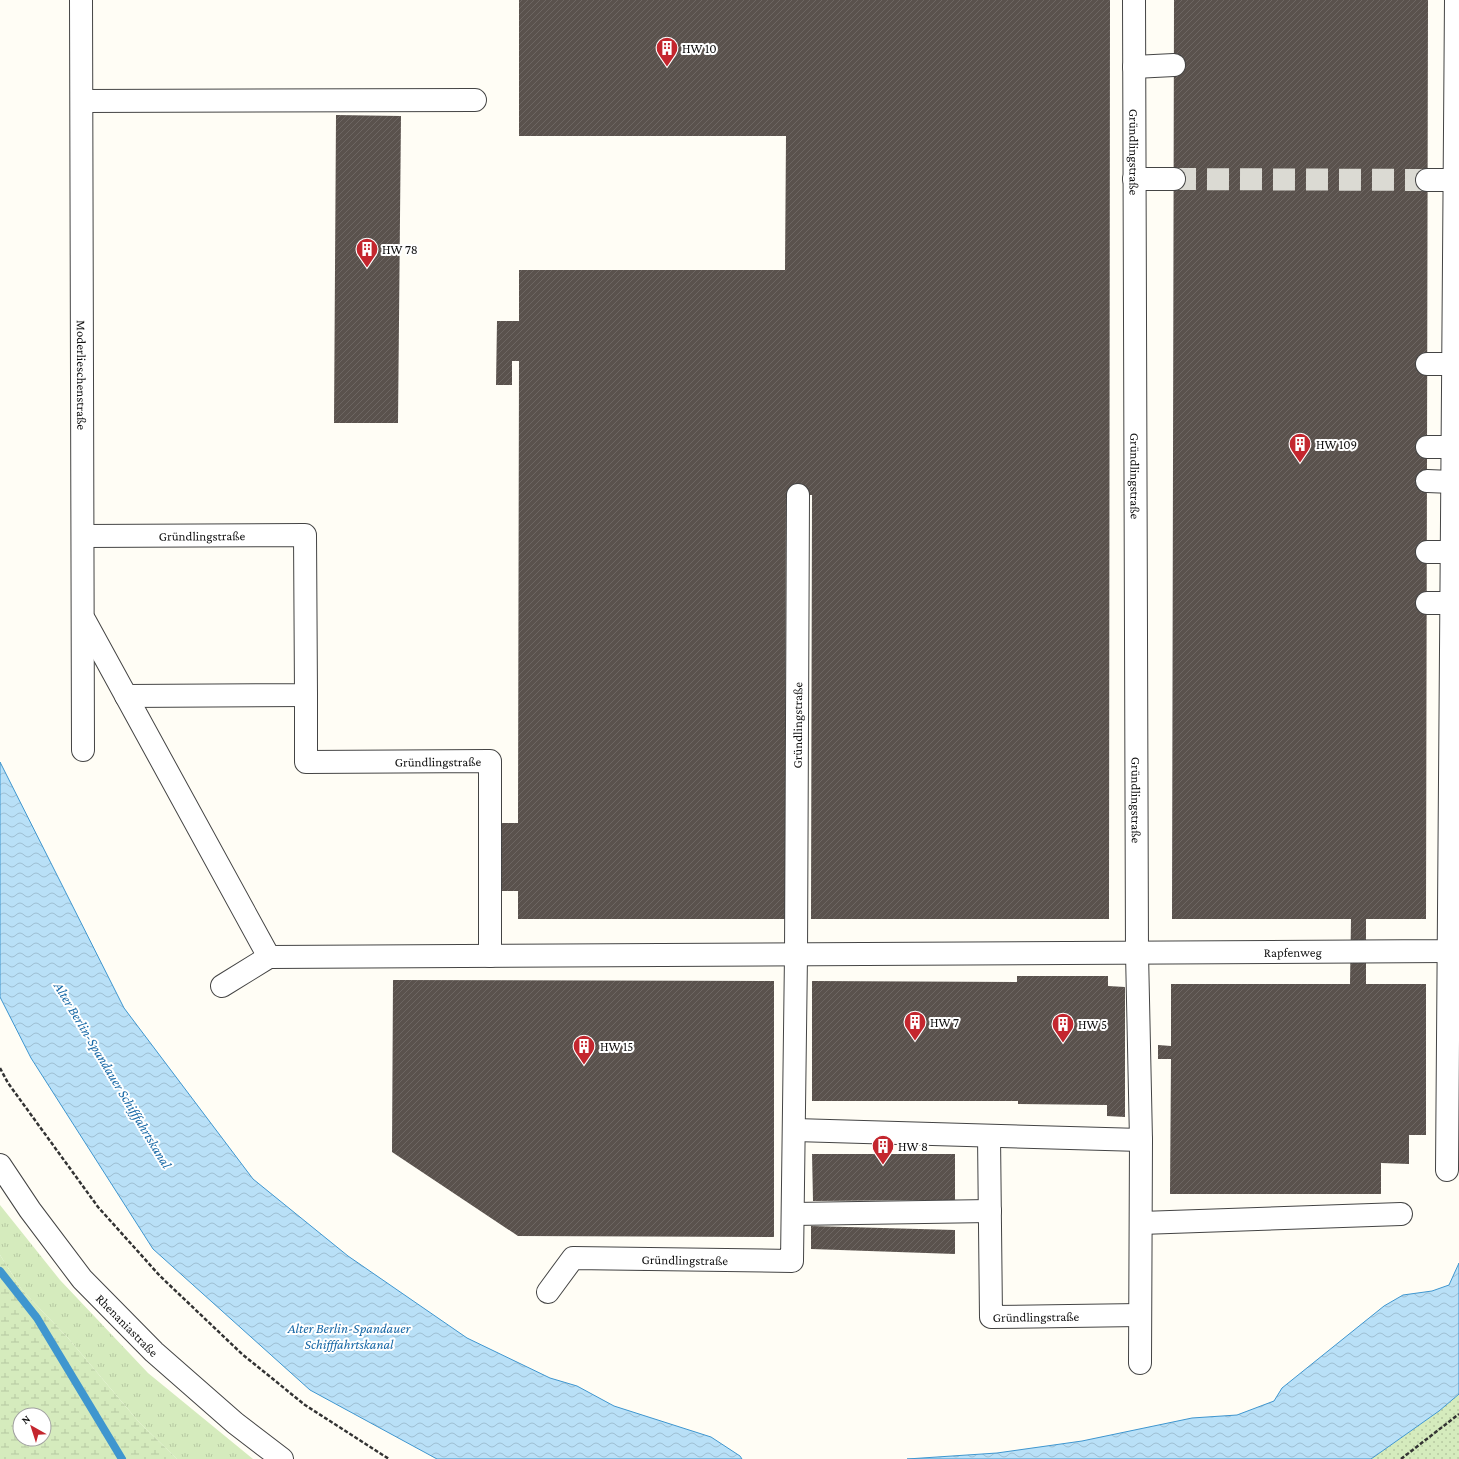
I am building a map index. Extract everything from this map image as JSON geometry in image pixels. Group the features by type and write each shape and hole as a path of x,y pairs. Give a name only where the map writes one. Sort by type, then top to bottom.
{"street":[{"name":"Moderlieschenstraße","path":"81,0 83,750"},
{"name":"Gründlingstraße","path":"1134,0 1137,953 1141,1140 1140,1363"},
{"path":"1447,1170 1454,947 1455,603 1452,552 1452,447 1456,391 1453,364 1457,227 1455,180 1456,0"},
{"path":"1134,67 1174,65"},
{"path":"82,101 475,100"},
{"path":"1134,179 1174,179"},
{"path":"1427,180 1455,180"},
{"path":"1427,364 1453,364"},
{"path":"1427,447 1452,447"},
{"path":"1427,481 1452,482"},
{"name":"Gründlingstraße","path":"548,1292 573,1258 792,1261 795,1130 798,495"},
{"name":"Gründlingstraße","path":"83,536 305,535 306,762 490,761 490,956"},
{"path":"1427,552 1452,552"},
{"path":"1427,603 1455,603"},
{"path":"83,618 269,957"},
{"path":"126,696 306,695"},
{"name":"Rapfenweg","path":"1137,953 1454,947"},
{"path":"222,986 269,957 1137,953"},
{"path":"795,1130 1141,1140"},
{"name":"Gründlingstraße","path":"989,1136 991,1317 1140,1315"},
{"name":"Rhenaniastraße","path":"0,1165 30,1210 82,1279 154,1352 235,1423 282,1459"},
{"path":"793,1214 990,1211"},
{"path":"1141,1223 1401,1214"}],"path":[{"path":"0,1068 8,1083 98,1207 160,1276 242,1354 305,1405 389,1459"},
{"path":"1401,1459 1459,1414"}],"green space":[{"path":"0,1205 60,1280 148,1373 253,1459 177,1459 138,1421 68,1338 22,1290 0,1255"},
{"path":"0,1255 22,1290 68,1338 138,1421 177,1459 0,1459"},
{"path":"1459,1394 1459,1459 1371,1459 1439,1411"}],"water":[{"name":"Alter Berlin-Spandauer Schifffahrtskanal","path":"0,762 124,1008 253,1179 348,1256 467,1338 550,1378 577,1386 614,1406 711,1437 740,1456 742,1459 437,1459 310,1390 153,1249 31,1058 0,997"},
{"path":"1459,1263 1459,1394 1439,1411 1371,1459 907,1459 997,1453 1082,1441 1192,1418 1237,1415 1274,1401 1282,1388 1384,1306 1403,1295 1432,1291 1449,1285"}],"building":[{"path":"519,0 1110,0 1109,919 811,919 812,495 786,495 785,919 518,919 518,891 500,891 501,823 518,823 519,361 512,361 512,385 496,385 497,321 519,321 519,270 785,270 786,136 519,136"},
{"name":"HW 109","path":"1174,0 1428,0 1426,919 1366,919 1366,984 1426,984 1426,1135 1409,1135 1409,1164 1381,1163 1381,1194 1170,1194 1171,1059 1158,1059 1158,1045 1171,1046 1171,984 1350,984 1351,919 1172,919"},
{"name":"HW 78","path":"336,115 401,116 398,423 334,423"},
{"name":"HW 7","path":"1017,976 1108,976 1108,986 1125,987 1125,1117 1107,1116 1107,1105 1018,1104 1018,1101 812,1101 812,981 1017,982"},
{"name":"HW 15","path":"393,980 774,981 774,1237 518,1236 392,1152"},
{"name":"HW 8","path":"812,1154 955,1154 955,1200 813,1201"},
{"path":"811,1226 955,1230 955,1254 811,1249"}],"waterway":[{"path":"0,1271 37,1318 122,1459"}],"tunnel":[{"path":"1174,179 1427,180"}],"place":[{"name":"HW 10","path":"667,68"},
{"name":"HW 78","path":"367,268"},
{"name":"HW 109","path":"1300,464"},
{"name":"HW 7","path":"915,1042"},
{"name":"HW 5","path":"1063,1044"},
{"name":"HW 15","path":"584,1066"},
{"name":"HW 8","path":"883,1166"}]}
